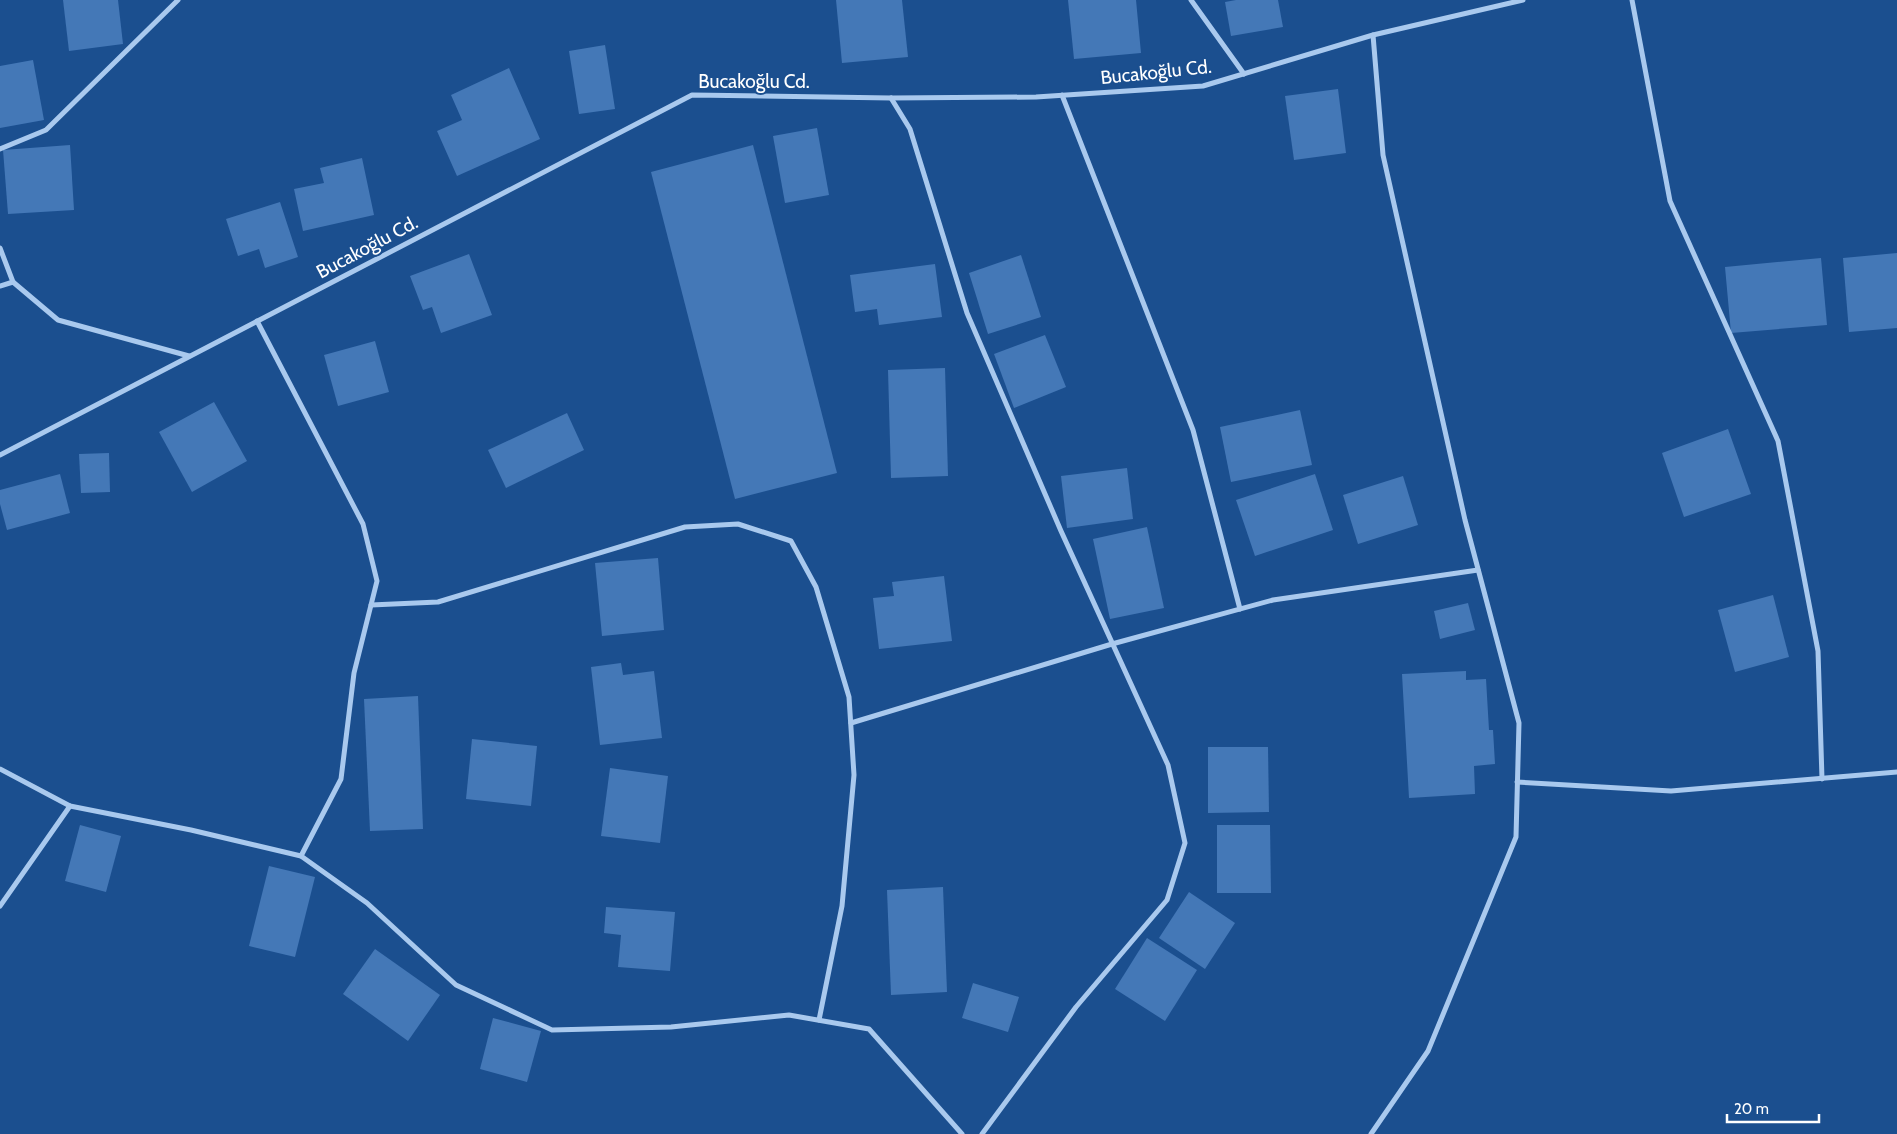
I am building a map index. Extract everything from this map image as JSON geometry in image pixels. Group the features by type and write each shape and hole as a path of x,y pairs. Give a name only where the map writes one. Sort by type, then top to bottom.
{"street":[{"path":"0,150 46,130 178,0"},
{"path":"1191,0 1244,74"},
{"name":"Bucakoğlu Cd.","path":"0,454 692,94 891,98 1062,96 1203,86 1373,35 1523,0"},
{"path":"1632,0 1670,201 1778,441 1818,651 1822,778"},
{"path":"1371,1134 1431,1042 1516,837 1518,723 1465,520 1383,155 1373,35"},
{"path":"1062,96 1193,430 1240,609"},
{"path":"891,98 910,129 967,313 1061,531 1168,765 1185,843 1167,900 1076,1007 982,1134"},
{"path":"0,248 13,282 58,320 190,356"},
{"path":"0,286 13,282"},
{"path":"257,321 363,524 377,582 354,673 340,779 301,856"},
{"path":"371,604 438,602 685,528 738,524 791,541 816,587 850,697 854,775 842,906 820,1020"},
{"path":"851,723 1112,644 1273,600 1478,570"},
{"path":"0,769 70,806 192,830 301,856 367,903 456,985 552,1030 671,1027 789,1015 869,1029 962,1134"},
{"path":"1517,782 1672,791 1897,772"},
{"path":"0,906 70,806"}],"building":[{"path":"63,0 118,0 123,44 69,51"},
{"path":"836,0 902,0 908,57 842,63"},
{"path":"1068,0 1136,0 1141,53 1074,59"},
{"path":"1236,0 1278,0 1283,27 1231,36 1225,2"},
{"path":"605,45 615,109 579,114 569,51"},
{"path":"33,60 44,120 0,128 0,66"},
{"path":"509,68 540,139 457,176 437,131 462,120 451,95"},
{"path":"1338,89 1346,153 1294,160 1285,96"},
{"path":"817,128 829,195 785,203 773,136"},
{"path":"70,145 74,210 8,214 3,150"},
{"path":"753,145 837,473 735,499 651,172"},
{"path":"362,158 374,215 303,231 294,189 324,183 320,168"},
{"path":"280,202 298,257 265,268 259,249 238,256 226,219"},
{"path":"1897,253 1897,328 1849,332 1843,258"},
{"path":"469,254 492,315 441,333 432,307 423,310 410,276"},
{"path":"1021,255 1041,317 988,334 969,273"},
{"path":"1821,258 1827,325 1731,333 1725,267"},
{"path":"935,264 942,317 879,325 877,309 855,312 850,275"},
{"path":"1045,335 1066,387 1014,408 994,354"},
{"path":"375,341 389,392 338,406 324,355"},
{"path":"945,368 948,476 891,478 888,370"},
{"path":"214,402 247,461 192,492 159,432"},
{"path":"1300,410 1312,465 1231,482 1220,427"},
{"path":"567,413 584,450 506,488 488,450"},
{"path":"1728,429 1751,494 1684,517 1662,453"},
{"path":"109,453 110,492 81,493 79,454"},
{"path":"1127,468 1133,519 1067,528 1061,476"},
{"path":"60,474 70,513 7,530 0,504 0,490"},
{"path":"1315,474 1333,530 1255,556 1236,500"},
{"path":"1403,476 1418,525 1358,544 1343,495"},
{"path":"1147,527 1164,608 1110,619 1093,539"},
{"path":"658,558 664,630 602,636 595,563"},
{"path":"944,576 952,641 879,649 873,598 894,596 892,582"},
{"path":"1773,595 1789,657 1735,672 1718,610"},
{"path":"1468,603 1475,630 1440,639 1434,611"},
{"path":"621,663 623,675 654,671 662,738 600,745 591,667"},
{"path":"1466,671 1466,680 1486,679 1489,730 1493,730 1495,764 1474,766 1475,794 1409,798 1402,674"},
{"path":"418,696 423,829 370,831 364,699"},
{"path":"472,739 537,746 531,806 466,799"},
{"path":"1208,747 1268,747 1269,812 1208,813"},
{"path":"610,768 668,776 660,843 601,836"},
{"path":"80,825 121,836 106,892 65,881"},
{"path":"1217,825 1270,825 1271,893 1217,893"},
{"path":"269,866 315,877 295,957 249,946"},
{"path":"943,887 947,992 891,995 887,890"},
{"path":"1189,892 1235,923 1205,969 1159,938"},
{"path":"606,907 675,912 670,971 618,967 621,935 604,933"},
{"path":"1147,938 1197,970 1165,1021 1115,989"},
{"path":"375,949 440,995 408,1041 343,994"},
{"path":"973,983 1019,997 1008,1032 962,1018"},
{"path":"493,1018 541,1031 527,1082 480,1069"}]}
